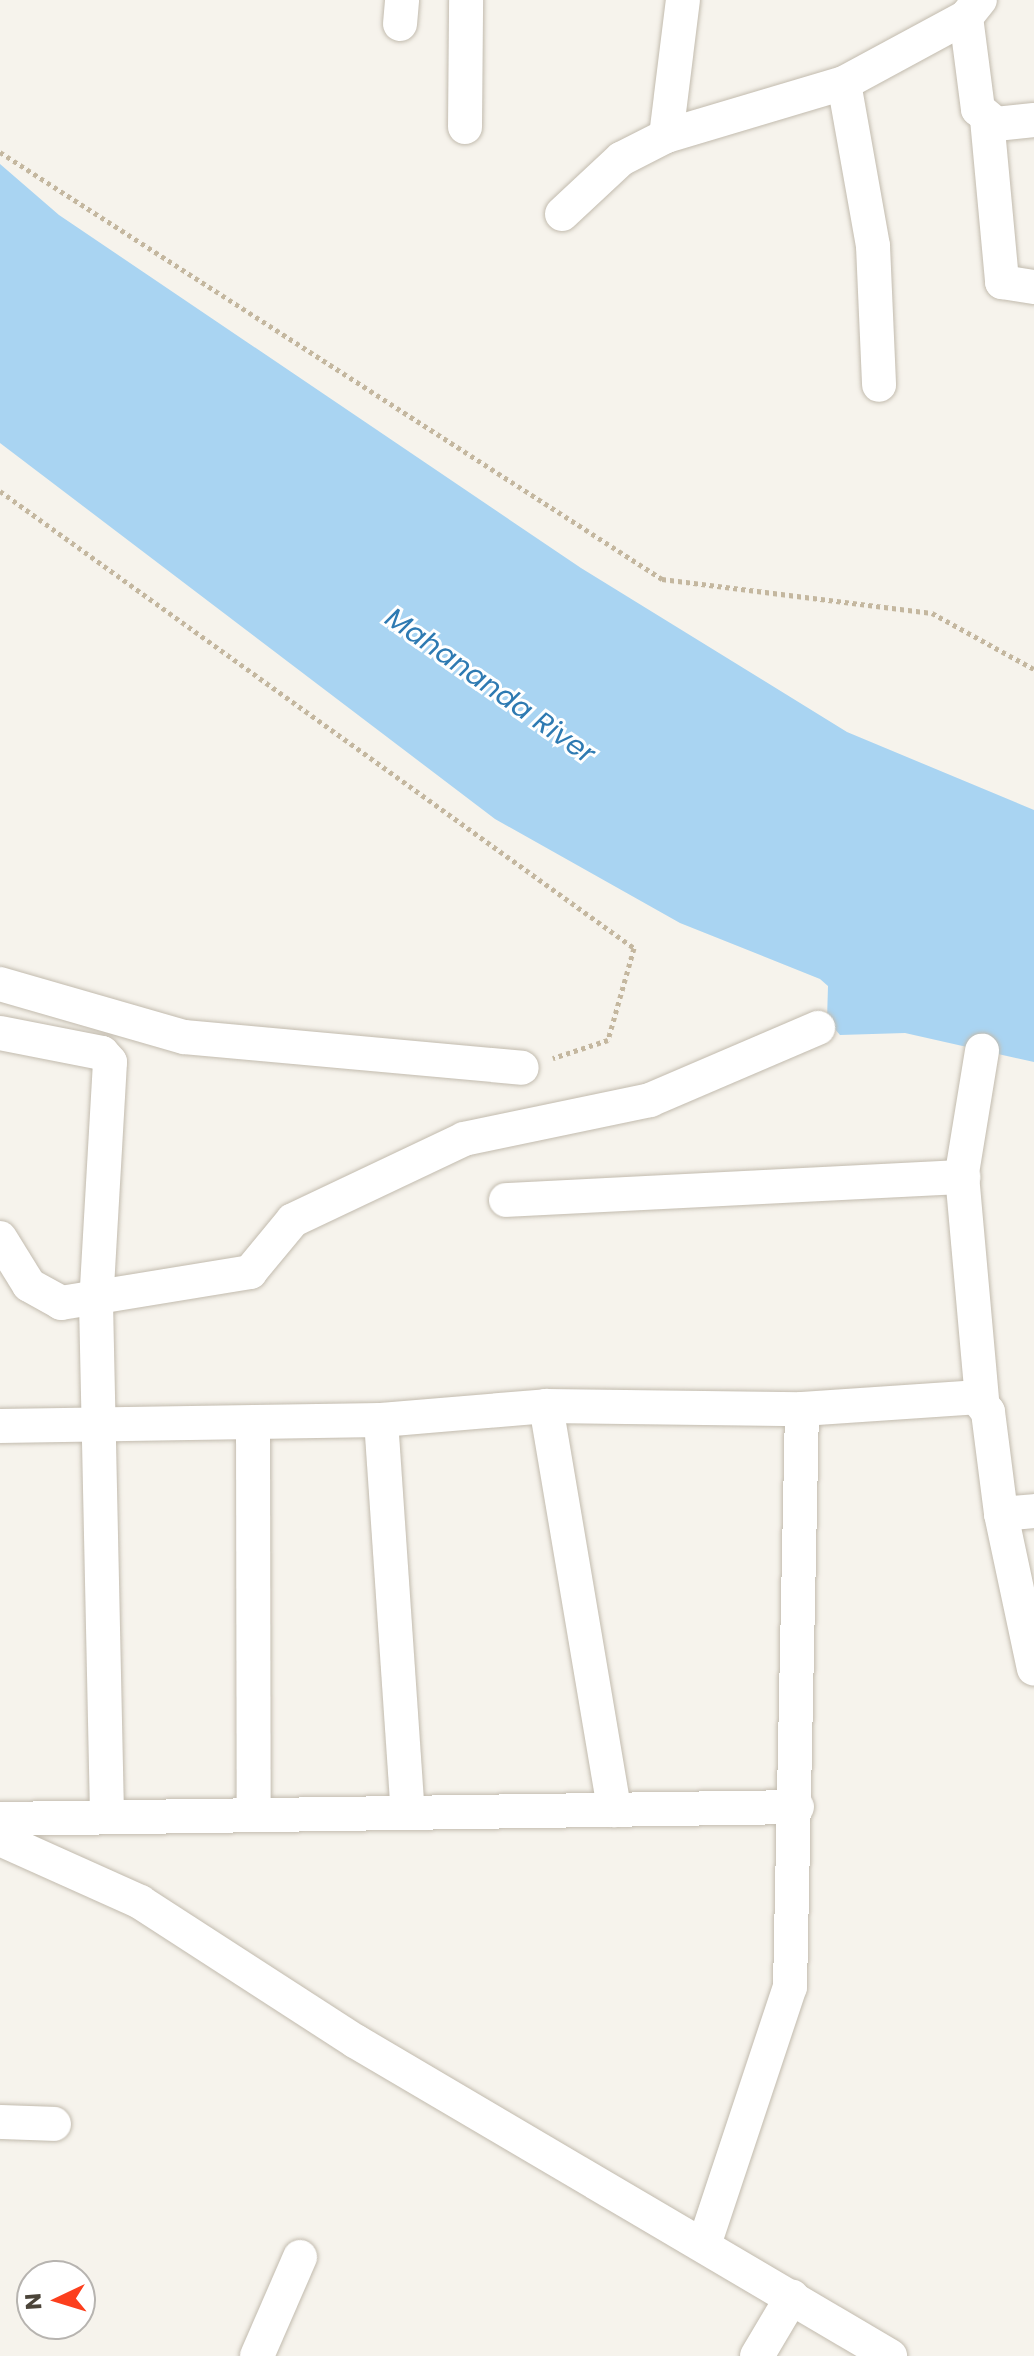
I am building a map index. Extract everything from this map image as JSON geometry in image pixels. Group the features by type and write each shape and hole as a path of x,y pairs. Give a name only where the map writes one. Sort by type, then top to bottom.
{"street":[{"path":"465,127 466,0"},
{"path":"666,136 683,0"},
{"path":"562,214 621,159 666,136 844,83 973,9 978,109 987,119 1002,282 1034,287"},
{"path":"844,83 873,246 879,385"},
{"path":"987,119 1034,120"},
{"path":"0,984 184,1037 522,1068"},
{"path":"0,1238 44,1295 61,1303 96,1302 250,1272 293,1220 464,1139 650,1100 818,1028"},
{"path":"0,1033 102,1053 110,1062 96,1302 104,1422 107,1816"},
{"path":"982,1051 963,1177 982,1399 1017,1513 1034,1669"},
{"path":"506,1200 963,1177"},
{"path":"0,1426 381,1420 546,1406 802,1409 982,1399"},
{"path":"546,1406 614,1810"},
{"path":"705,2242 788,2001 797,1807 802,1409"},
{"path":"381,1420 408,1812"},
{"path":"253,1424 254,1815"},
{"path":"0,1819 797,1807"},
{"path":"0,1839 140,1902 355,2041 705,2242 890,2356"},
{"path":"0,2122 54,2124"},
{"path":"257,2356 300,2257"},
{"path":"757,2356 792,2297"}],"path":[{"path":"0,152 662,579 932,613 1034,669"},
{"path":"0,491 634,948 608,1040 522,1068"}],"water":[{"name":"Mahananda River","path":"0,164 59,215 581,568 847,732 1034,810 1034,1062 905,1033 840,1035 827,1020 828,986 820,979 680,923 495,819 0,443"}]}
